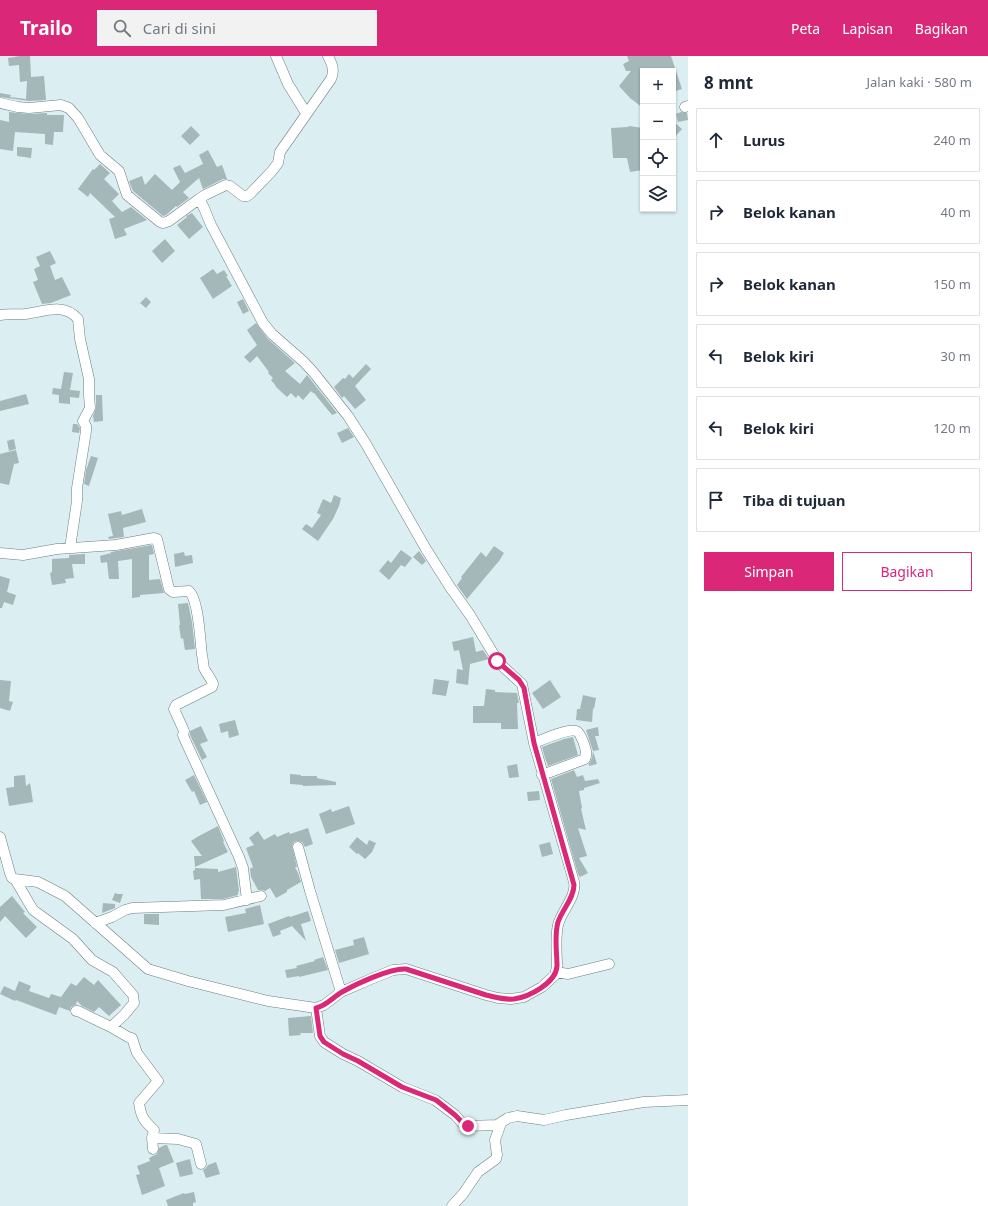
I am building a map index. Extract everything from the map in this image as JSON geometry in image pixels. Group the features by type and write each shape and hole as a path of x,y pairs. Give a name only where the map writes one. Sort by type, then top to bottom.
{"street":[{"path":"276,56 288,84 306,113"},
{"path":"0,103 29,108 61,105 69,108 78,118 100,155 119,171 127,194 163,223 169,221 205,195 227,185 232,187 242,196 247,196 250,194 277,164 280,152 332,76 334,68 328,56"},
{"path":"15,879 38,882 65,896 148,968 188,981 268,1001 316,1008 324,1005 341,992 371,978 394,970 403,969 486,995 502,999 515,999 529,995 542,987 553,977 556,972 557,927 560,917 573,893 574,885 542,775 522,684 503,667 496,658 470,615 426,549 366,444 348,416 326,386 304,362 272,334 264,323 211,225 199,199"},
{"path":"0,315 26,314 49,309 62,309 71,312 78,319 80,339 89,379 88,395 90,408 83,421 86,426 86,431 77,488 78,500 70,548"},
{"path":"0,553 23,556 57,548 116,545 156,538 159,543 169,590 173,592 187,591 192,594 198,614 204,667 213,683 213,686 176,705 174,709 184,731 183,735 185,740 239,857 243,868 247,900"},
{"path":"534,743 563,732 575,730 579,733 585,747 587,756 585,759 542,775"},
{"path":"0,837 12,878 15,879 33,910 73,938 92,960 113,972 133,995 134,1003 111,1027"},
{"path":"298,847 341,992"},
{"path":"95,923 132,908 224,905 262,896"},
{"path":"556,972 568,974 609,964"},
{"path":"316,1008 322,1040 343,1054 358,1061 402,1087 436,1100 466,1125 470,1126 497,1125 508,1118 516,1116 544,1120 644,1102 688,1100"},
{"path":"76,1011 132,1038 137,1053 158,1081 139,1103 140,1112 144,1121 154,1130 152,1138 153,1149"},
{"path":"452,1206 463,1194 478,1172 496,1159 496,1140 501,1123"},
{"path":"152,1138 178,1139 196,1144 201,1164"}],"building":[{"path":"30,56 31,77 44,76 46,100 29,101 0,97 0,93 11,95 10,97 26,99 27,81 20,82 19,65 9,66 8,58"},
{"path":"627,56 671,56 675,68 640,68 640,106 630,98 619,86 631,71 626,71 623,64 629,61"},
{"path":"676,71 682,89 676,91"},
{"path":"9,112 64,115 63,132 54,132 53,145 45,144 45,134 15,132 13,151 0,149 0,120 9,122"},
{"path":"681,112 687,113 688,120 678,122 676,114"},
{"path":"676,124 682,129 676,136"},
{"path":"191,126 200,135 190,145 181,136"},
{"path":"611,128 640,128 640,170 630,172 627,158 613,158"},
{"path":"17,147 32,148 31,158 17,156"},
{"path":"208,150 217,167 222,165 227,179 223,179 203,189 199,178 183,192 189,198 177,207 176,206 166,215 163,216 133,191 129,181 142,176 145,185 155,174 172,190 180,182 173,168 180,165 185,173 203,164 199,155"},
{"path":"100,164 110,173 104,179 119,194 112,201 122,212 131,207 147,220 124,229 127,235 115,239 109,219 115,217 90,193 88,197 78,189 93,169 94,170"},
{"path":"192,213 203,227 189,239 177,225 187,217 186,216"},
{"path":"165,239 175,251 162,263 152,251"},
{"path":"50,251 56,263 50,266 55,280 62,277 71,295 51,303 42,304 33,282 38,280 34,269 40,266 36,257"},
{"path":"213,269 217,274 224,270 232,286 213,299 200,278"},
{"path":"146,297 151,302 146,308 140,303"},
{"path":"243,299 249,311 243,314 237,302"},
{"path":"256,323 268,339 295,363 285,371 300,384 307,375 337,413 332,415 311,391 303,400 298,395 296,398 291,393 287,397 275,386 271,380 273,378 257,356 250,363 244,357 257,345 247,330"},
{"path":"366,364 371,369 355,386 366,400 355,409 344,396 342,398 334,387 349,374 353,378"},
{"path":"64,372 73,373 70,390 80,391 79,398 70,397 70,404 59,403 59,395 52,394 53,388 61,389"},
{"path":"26,394 29,404 0,411 0,401"},
{"path":"96,395 102,395 103,421 94,422 93,416 96,408"},
{"path":"73,424 77,424 80,428 79,433 72,432"},
{"path":"348,428 354,437 342,443 337,433"},
{"path":"14,439 16,449 9,451 7,441"},
{"path":"16,450 19,463 14,464 9,485 0,483 0,454"},
{"path":"91,456 98,458 89,486 84,484 86,470"},
{"path":"334,495 341,498 339,506 333,519 318,541 302,529 306,524 312,528 321,515 317,513 323,499 331,503"},
{"path":"142,509 146,522 123,528 124,537 109,539 108,537 113,536 108,514 121,511 122,515"},
{"path":"152,545 154,554 149,555 149,580 160,579 164,593 140,595 140,597 132,598 132,559 118,561 119,579 109,579 107,562 101,563 100,556 111,552"},
{"path":"494,546 504,553 467,599 457,585 462,578 461,577 481,552 486,557"},
{"path":"401,550 412,558 405,567 401,565 389,580 379,571 388,560 391,563"},
{"path":"419,551 426,561 422,565 413,557"},
{"path":"184,552 185,556 192,555 193,563 175,567 174,554"},
{"path":"85,554 85,564 72,564 74,578 65,579 66,583 52,585 50,573 52,572 52,559 69,558 69,555"},
{"path":"0,576 10,579 7,592 16,595 13,605 4,602 2,608 0,608"},
{"path":"188,603 195,649 185,650 183,638 181,639 178,604"},
{"path":"473,637 476,652 483,650 489,659 470,664 468,685 456,683 457,669 463,670 459,650 454,651 452,642"},
{"path":"434,679 449,681 446,696 432,694"},
{"path":"0,680 11,681 9,701 13,702 10,711 0,708"},
{"path":"550,680 561,697 543,709 532,693"},
{"path":"486,689 495,690 495,692 517,693 519,703 517,703 518,729 501,729 501,723 473,723 473,706 484,706"},
{"path":"583,695 596,698 594,709 593,708 592,722 576,720 577,709 580,709"},
{"path":"235,720 239,735 229,738 228,731 221,733 219,724"},
{"path":"201,726 208,741 200,744 207,757 202,760 190,735 190,731"},
{"path":"598,727 599,736 595,736 599,750 593,751 586,730"},
{"path":"573,737 578,755 548,766 542,747"},
{"path":"593,751 597,764 589,766 592,758"},
{"path":"517,764 519,777 509,778 507,766"},
{"path":"574,770 577,777 583,775 585,781 598,779 600,783 579,791 581,809 586,830 578,828 587,856 579,858 588,873 580,877 551,779"},
{"path":"290,774 317,776 317,778 336,782 336,785 303,786 290,784"},
{"path":"25,775 26,786 30,783 33,802 9,806 6,788 14,787 14,776"},
{"path":"194,775 207,802 200,805 194,791 192,792 185,780"},
{"path":"539,791 540,800 528,801 527,792"},
{"path":"349,806 355,824 326,834 319,814 331,809 332,812"},
{"path":"218,826 228,852 195,867 194,856 202,856 191,841"},
{"path":"308,828 313,844 305,847 302,842 297,841 294,842 292,846 297,867 295,867 301,882 276,898 270,888 265,891 258,890 251,877 250,869 253,867 246,848 254,845 249,838 258,831 264,840 275,834 277,837 289,832 290,834"},
{"path":"357,837 367,845 369,840 376,843 372,852 365,859 349,847"},
{"path":"550,842 553,854 542,857 539,845"},
{"path":"236,867 239,891 238,895 223,899 201,899 200,879 194,880 193,871 195,868 218,869 218,872"},
{"path":"115,893 123,894 120,903 112,900"},
{"path":"12,896 25,912 23,913 37,927 26,938 5,916 0,922 0,907"},
{"path":"103,903 115,904 115,908 102,913"},
{"path":"260,905 264,924 228,932 225,917 246,913 245,909"},
{"path":"308,911 311,921 301,924 306,941 292,926 280,931 281,934 273,937 268,924"},
{"path":"144,914 159,914 159,925 144,924"},
{"path":"364,937 369,954 339,963 335,950 354,945 353,940"},
{"path":"323,957 328,970 299,977 287,978 285,970 297,968 296,966 315,961 314,960"},
{"path":"84,977 94,985 98,980 121,1005 109,1016 99,1007 94,1012 82,1006 77,1001 76,1005 71,1007 70,1011 59,1007 56,1015 16,1000 15,1001 0,994 4,986 15,991 19,981 31,986 29,991 49,998 51,994 61,997 71,983 76,986"},
{"path":"311,1016 313,1033 300,1033 301,1035 289,1036 288,1018"},
{"path":"167,1145 174,1162 159,1168 165,1186 142,1195 136,1175 140,1174 137,1166 150,1161 149,1158 157,1154 159,1148"},
{"path":"190,1159 193,1174 180,1177 176,1163"},
{"path":"216,1162 220,1174 206,1178 203,1170 208,1165"},
{"path":"194,1192 196,1202 193,1203 193,1206 168,1206 166,1200 184,1193"}],"route":[{"path":"468,1126 436,1100 402,1087 324,1042 320,1036 316,1008 321,1007 341,992 371,978 400,969 406,969 486,995 511,999 524,997 542,987 553,977 556,972 557,927 560,917 573,893 574,885 542,775 534,743 524,688 519,680 497,661"}]}
